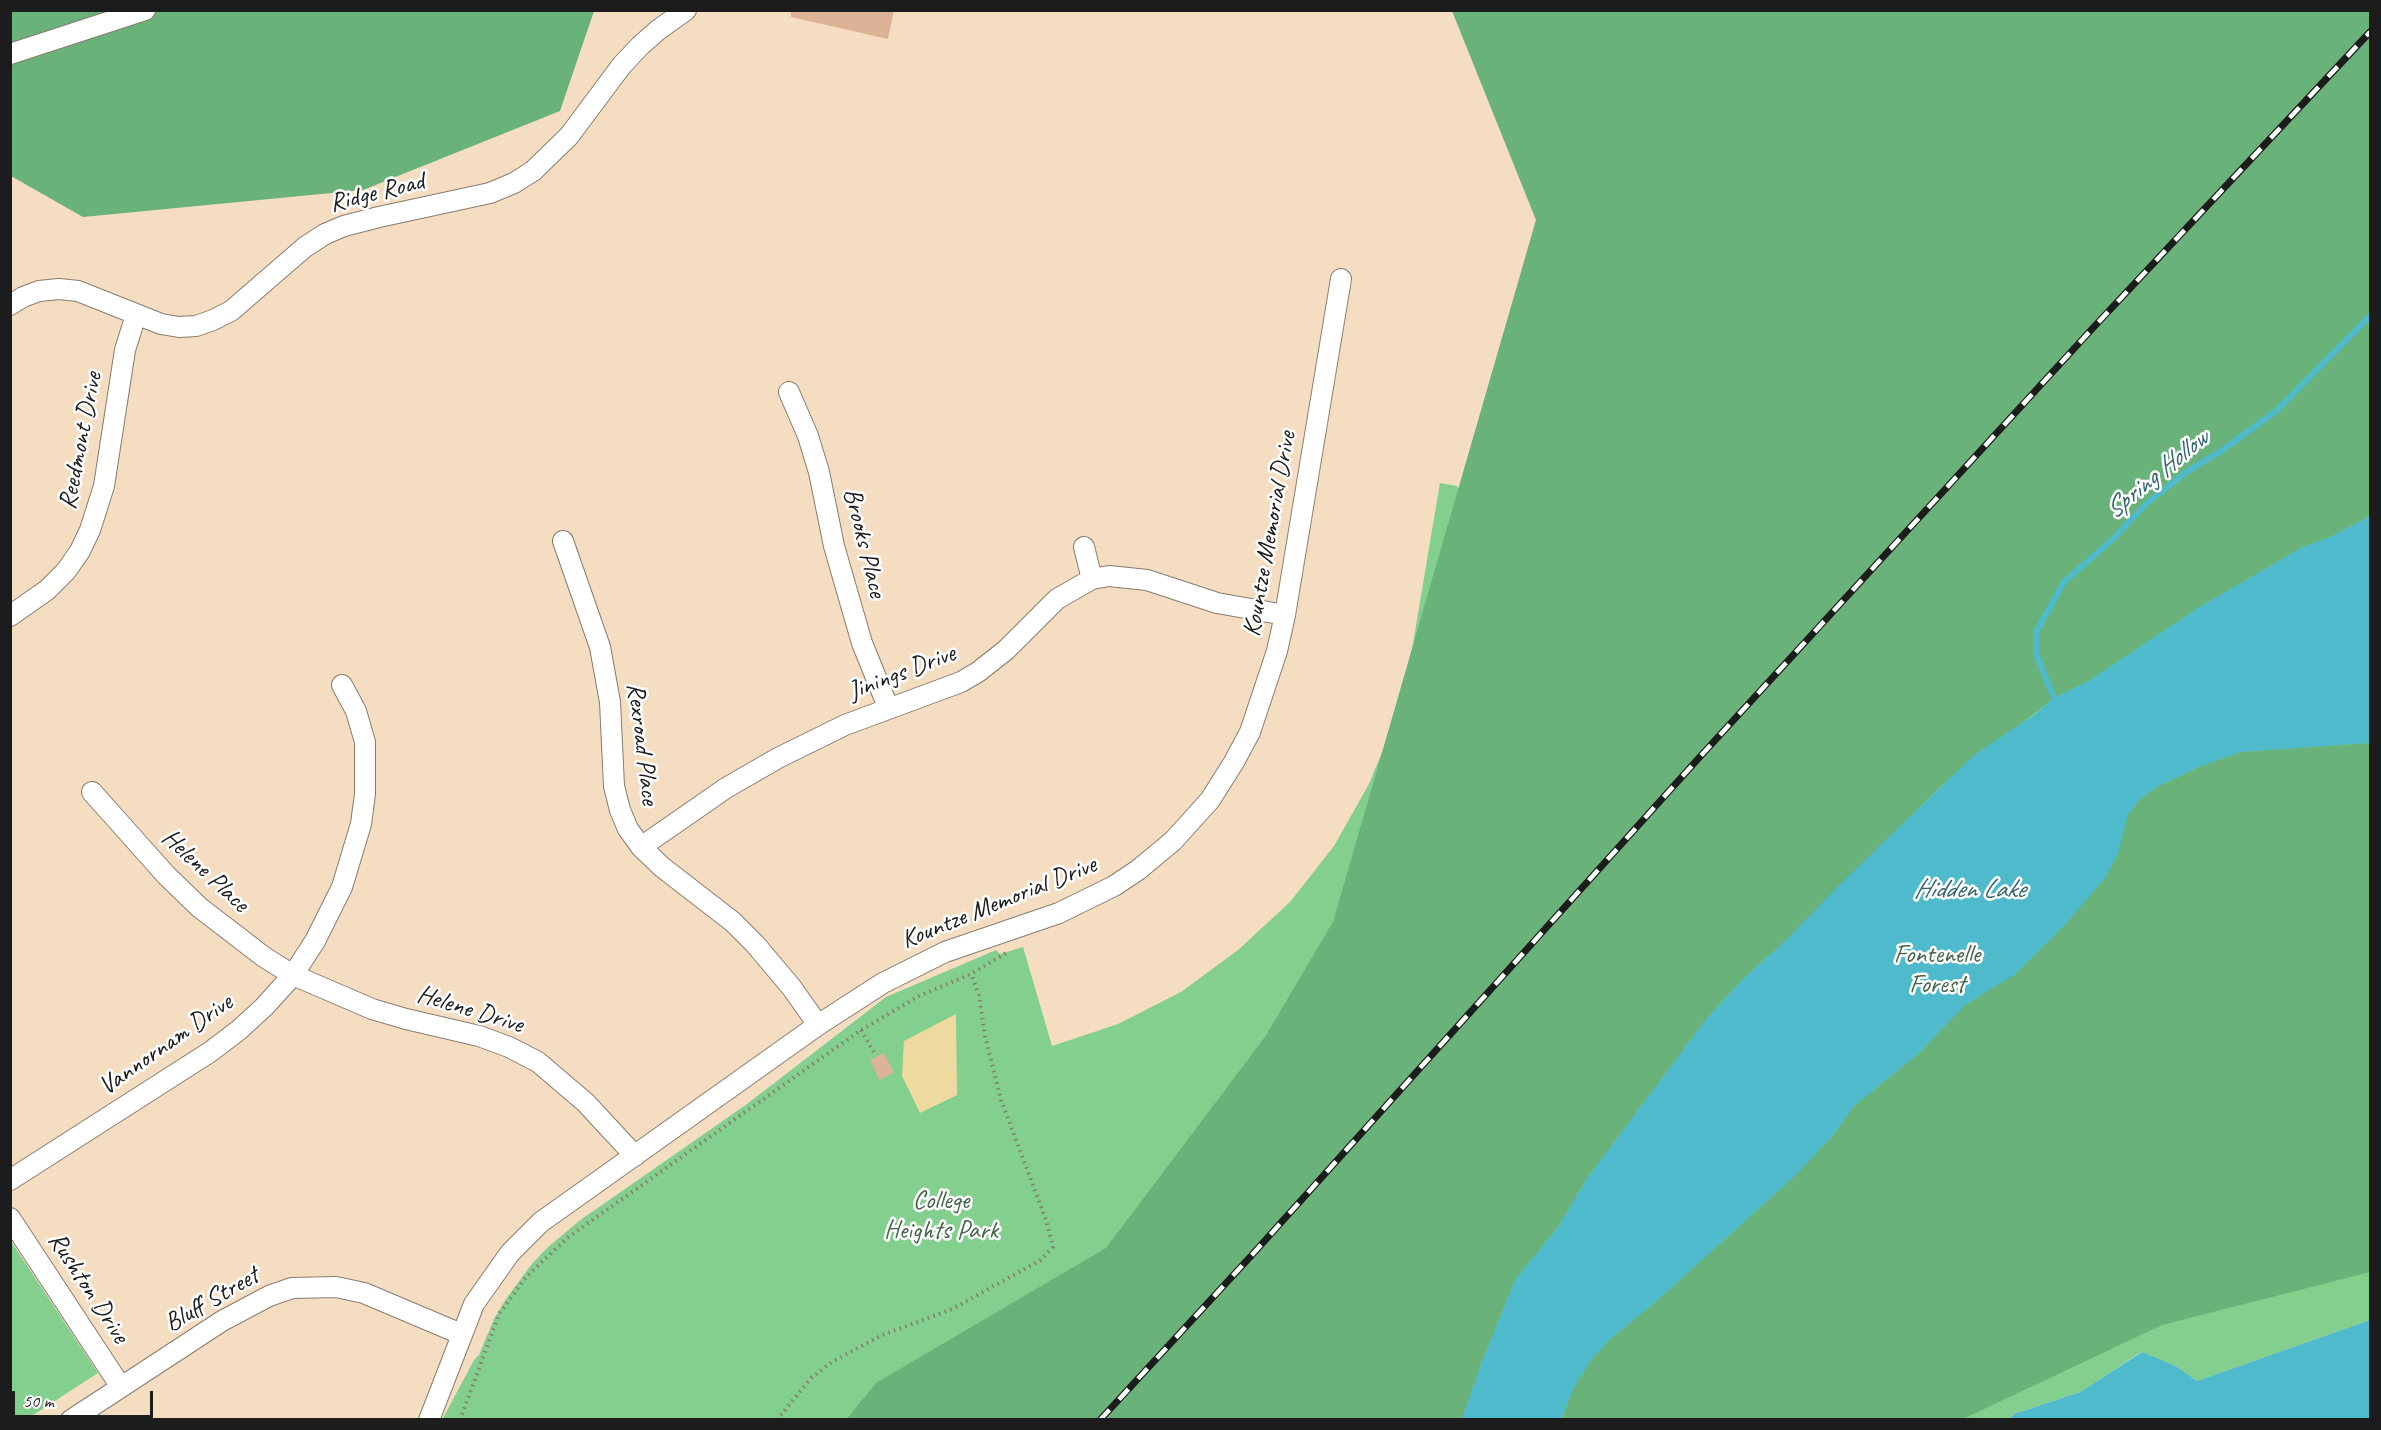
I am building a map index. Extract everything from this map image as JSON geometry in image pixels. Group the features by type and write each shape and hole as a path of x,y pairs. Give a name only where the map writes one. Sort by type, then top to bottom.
{"street":[{"path":"10,54 145,10"},
{"name":"Ridge Road","path":"10,305 39,291 59,289 78,291 161,324 179,327 196,326 231,310 305,247 325,234 379,217 490,193 514,183 552,154 639,46 686,10"},
{"name":"Kountze Memorial Drive","path":"429,1419 474,1304 486,1284 526,1236 541,1222 818,1025 883,983 925,960 1083,903 1138,870 1173,841 1210,800 1250,732 1269,681 1285,615 1341,279"},
{"name":"Reedmont Drive","path":"10,616 47,590 66,570 80,551 90,530 104,486 125,350 136,315"},
{"name":"Brooks Place","path":"789,393 808,436 819,472 834,546 862,643 888,707"},
{"name":"Rexroad Place","path":"563,541 600,647 610,702 614,786 628,829 641,848 732,922 755,944 792,988 818,1025"},
{"path":"1084,547 1092,579"},
{"name":"Jinings Drive","path":"641,848 726,788 778,758 845,725 888,707 953,685 978,672 1006,650 1057,599 1092,579 1109,576 1147,579 1217,603 1285,615"},
{"name":"Vannornam Drive","path":"10,1180 210,1052 248,1023 293,975 315,941 342,887 361,824 365,794 364,742 356,711 342,685"},
{"name":"Helene Place","path":"92,792 166,875 199,908 230,933 293,975"},
{"name":"Helene Drive","path":"293,975 372,1009 479,1036 509,1047 538,1062 586,1103 635,1156"},
{"name":"Rushton Drive","path":"10,1218 121,1387"},
{"name":"Bluff Street","path":"71,1419 222,1321 269,1296 292,1288 336,1287 364,1293 461,1334"}],"path":[{"path":"460,1419 499,1314 540,1263 580,1228 861,1030 919,996 970,974 979,995 987,1046 1001,1100 1046,1220 1053,1247 1041,1260 952,1309 880,1336 832,1362 811,1378 777,1419"},
{"path":"861,1030 876,1056"}],"green space":[{"path":"11,11 594,11 560,111 363,190 83,217 11,176"},
{"path":"1452,11 2370,11 2370,516 2330,537 2301,548 2198,608 2090,680 2054,698 1943,784 1788,938 1742,980 1707,1018 1588,1177 1558,1227 1515,1280 1462,1419 846,1420 876,1383 1106,1248 1265,1037 1333,922 1536,220"},
{"name":"Fontenelle Forest","path":"2370,11 2370,1320 2197,1381 2176,1366 2141,1352 2080,1392 2014,1414 2009,1419 442,1420 474,1360 479,1355 494,1319 506,1299 531,1265 547,1248 579,1221 747,1104 886,997 996,950 1000,954 1023,947 1052,1046 1118,1024 1181,992 1238,950 1290,902 1334,846 1369,784 1396,718 1412,649 1440,483 1457,486 1596,700"},
{"path":"2370,743 2370,1272 2162,1325 1963,1419 1561,1420 1574,1387 1591,1360 1609,1340 1659,1299 1799,1172 1834,1134 1854,1106 1919,1053 1965,1005 1987,991 2140,799 2157,787 2199,767 2240,752"},
{"path":"10,1240 98,1373 27,1419 11,1419"}],"sand":[{"path":"956,1014 957,1095 920,1113 902,1076 904,1041"}],"water":[{"name":"Hidden Lake","path":"2370,516 2370,743 2240,752 2199,767 2157,787 2140,799 2128,815 2119,851 2106,877 2063,927 2014,975 1965,1005 1919,1053 1854,1106 1834,1134 1799,1172 1659,1299 1609,1340 1591,1360 1574,1387 1561,1419 1462,1419 1515,1280 1558,1227 1588,1177 1707,1018 1742,980 1788,938 1840,884 1974,755 2034,715 2054,698 2090,680 2198,608 2301,548 2330,537"},
{"path":"2370,1320 2370,1419 2009,1419 2014,1414 2080,1392 2142,1352 2176,1366 2197,1381"}],"building":[{"path":"791,10 894,10 888,39 791,17"},
{"path":"884,1053 894,1073 879,1080 870,1060"}],"waterway":[{"name":"Spring Hollow","path":"2054,698 2036,654 2036,632 2064,582 2115,537 2145,505 2185,473 2224,449 2276,411 2370,316"}],"railway":[{"path":"1100,1420 1251,1256 1697,760 2092,329 2370,32"}],"park label":[{"name":"College Heights Park","path":"941,1216"}]}
